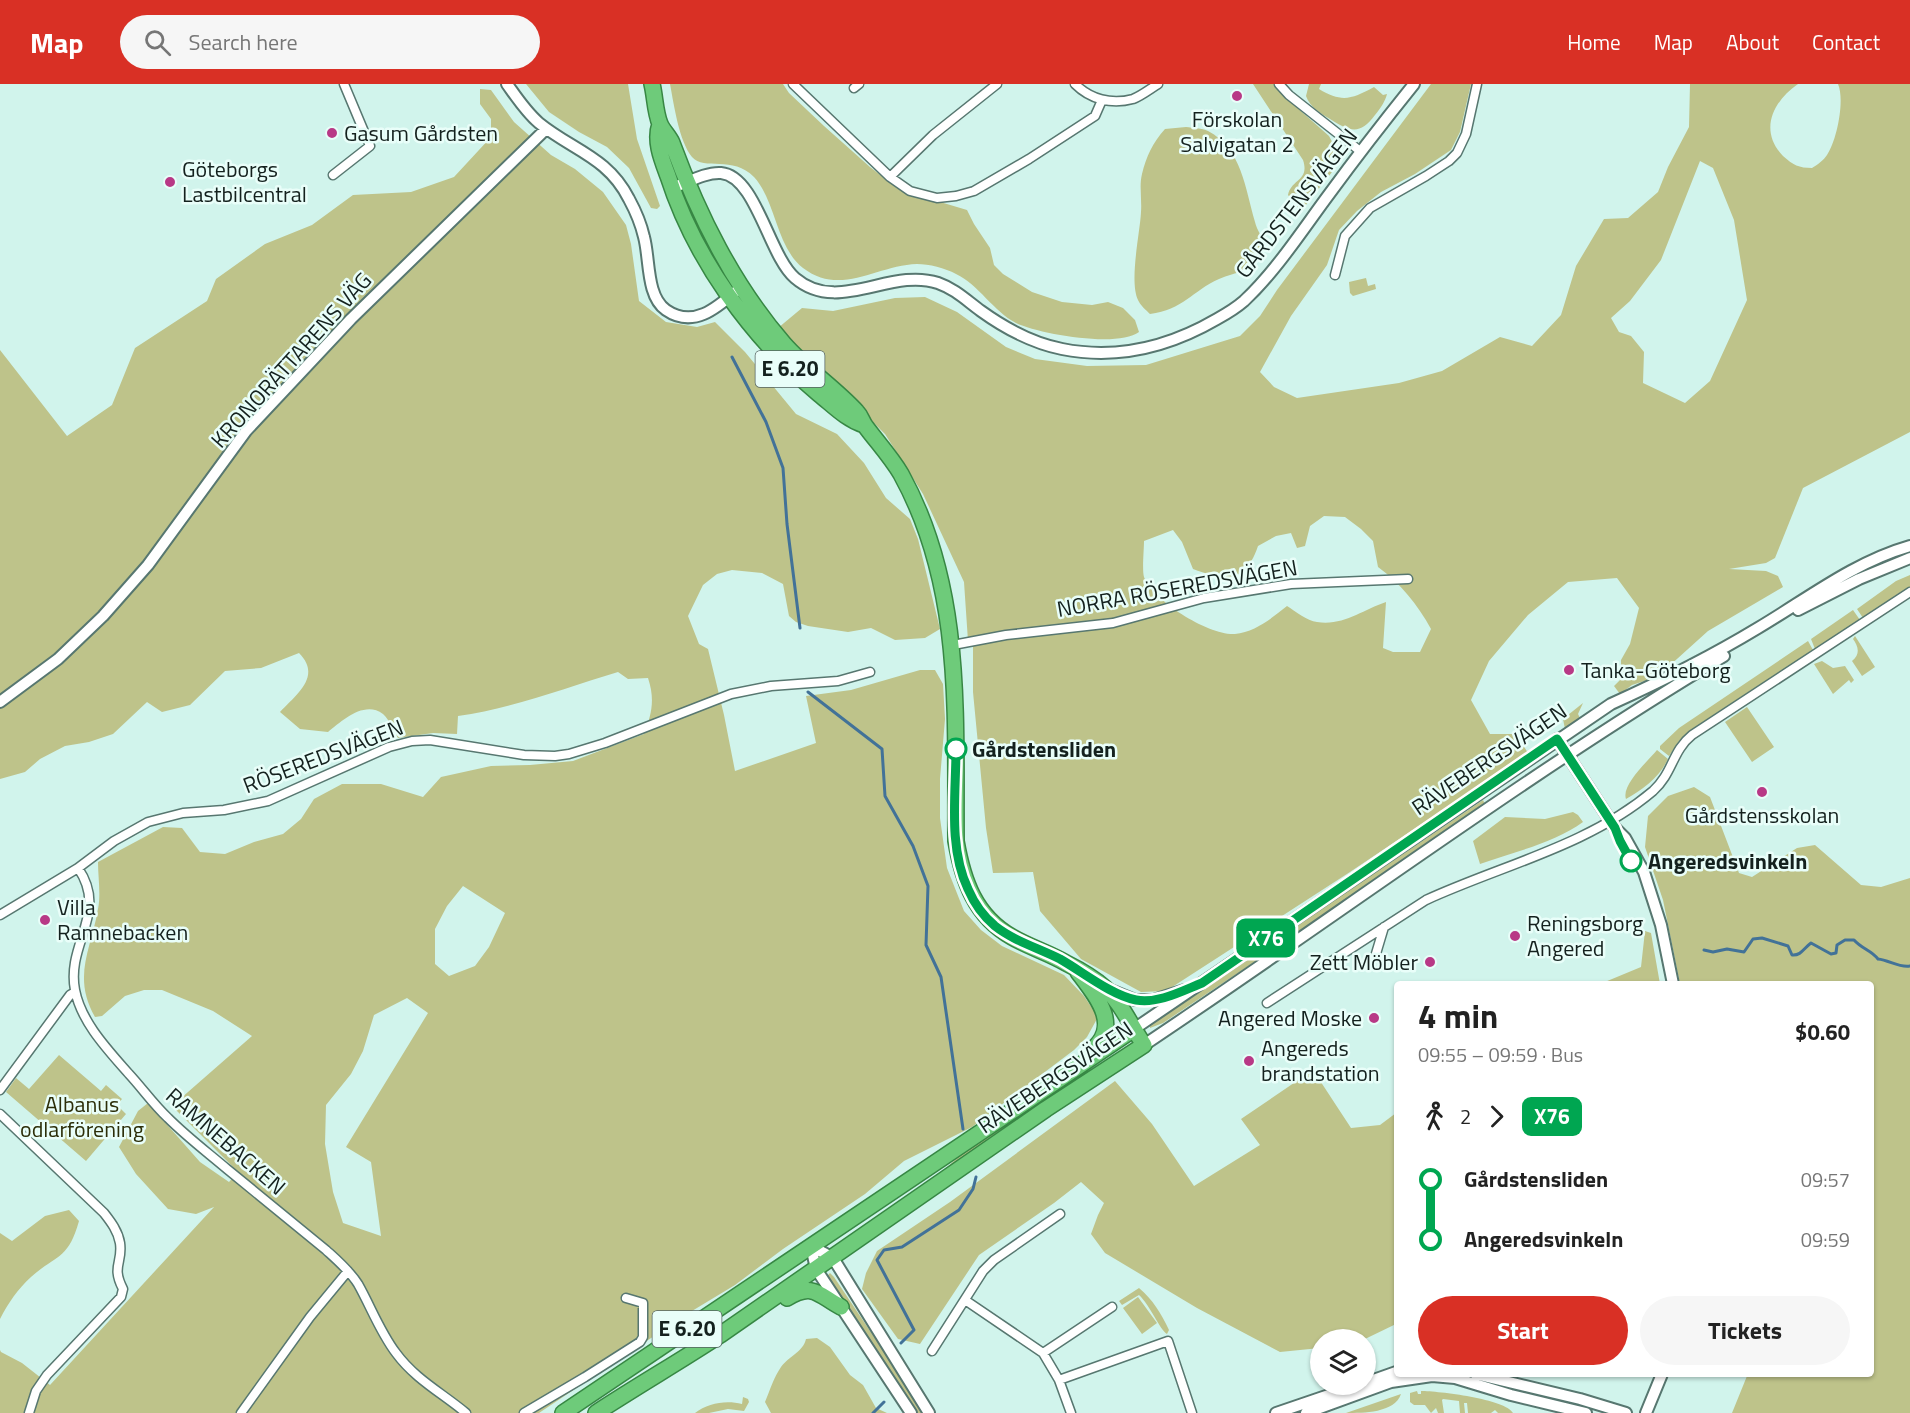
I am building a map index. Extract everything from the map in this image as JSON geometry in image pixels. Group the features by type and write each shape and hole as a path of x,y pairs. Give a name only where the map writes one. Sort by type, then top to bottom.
{"highway":[{"name":"E 6.20","path":"652,84 660,124 670,138 687,183 736,292"},
{"name":"E 6.20","path":"660,124 657,134 672,188 700,250 800,361 858,413 864,426 890,457 919,511 943,585 953,645 956,841 961,870 968,889 979,909 995,926 1012,937 1074,967 1106,988 1118,1001 1144,1045"},
{"name":"E 6.20","path":"1065,1076 1099,1045 1106,1035 1107,1028 1106,1019 1096,998 1074,967"},
{"name":"RÄVEBERGSVÄGEN","path":"563,1413 1134,1029"},
{"name":"RÄVEBERGSVÄGEN","path":"596,1413 749,1315 1046,1109 1144,1045"},
{"path":"749,1315 761,1313 799,1291 807,1289 821,1294 841,1307"}],"street":[{"path":"333,174 370,146 345,84"},
{"path":"507,84 523,107 546,129 595,158 613,174 634,209 644,237 654,296 664,309 685,318 694,317 713,311 736,292"},
{"path":"793,84 890,177 910,191 927,197 946,198 965,194 1026,161 1095,116 1102,100"},
{"path":"890,177 933,135 997,84"},
{"path":"1075,84 1088,95 1102,100 1134,98 1158,84"},
{"path":"1279,84 1288,95 1360,152"},
{"name":"GÅRDSTENSVÄGEN","path":"672,188 715,173 724,173 736,178 746,189 786,268 796,279 810,287 836,294 857,291 890,281 912,279 932,281 947,286 964,296 1002,326 1023,337 1062,349 1109,353 1142,350 1184,337 1243,303 1264,280 1414,84"},
{"path":"1335,275 1346,236 1370,208 1426,176 1449,161 1456,153 1466,134 1477,84"},
{"name":"KRONORÄTTARENS VÄG","path":"0,702 58,660 104,616 148,565 246,431 351,318 546,129"},
{"name":"RÄVEBERGSVÄGEN","path":"1134,1029 1611,704 1662,681 1725,648 1831,582 1910,546"},
{"name":"RÄVEBERGSVÄGEN","path":"1144,1045 1567,754 1661,693 1822,596 1910,558"},
{"name":"NORRA RÖSEREDSVÄGEN","path":"953,645 1006,634 1113,623 1204,598 1291,584 1408,579"},
{"path":"1267,1004 1426,900 1613,824 1667,777 1680,748 1692,735 1910,592"},
{"name":"RÖSEREDSVÄGEN","path":"78,868 114,841 148,822 183,813 224,810 268,801 389,747 412,741 430,740 524,755 569,754 605,743 731,694 771,686 838,681 870,672"},
{"path":"1557,739 1613,824 1639,875 1646,882 1660,925 1672,981"},
{"path":"0,915 78,868"},
{"name":"RAMNEBACKEN","path":"78,868 87,880 91,900 74,966 75,992 94,1031 166,1117 348,1270 357,1282 384,1337 397,1355 416,1377 466,1413"},
{"path":"1375,957 1384,927"},
{"name":"RÄVEBERGSVÄGEN","path":"1106,988 1135,1000 1154,1000 1202,983"},
{"path":"0,1090 70,995 75,992"},
{"path":"0,1114 104,1213 114,1225 120,1245 116,1268 123,1289 122,1297 47,1375 36,1391 29,1413"},
{"path":"932,1351 983,1272 994,1260 1060,1214"},
{"path":"811,1246 833,1258 929,1413"},
{"path":"811,1246 816,1269 911,1413"},
{"path":"242,1413 310,1317 348,1270"},
{"path":"524,1413 640,1342 643,1337 643,1303 626,1298"},
{"path":"965,1300 1042,1353 1059,1380 1071,1413"},
{"path":"1042,1353 1112,1307"},
{"path":"1059,1380 1168,1341 1192,1413"},
{"path":"1376,1379 1394,1373"},
{"path":"1306,1413 1391,1382 1425,1377"},
{"path":"1444,1377 1455,1378 1519,1397 1586,1413"},
{"path":"1488,1377 1580,1399 1626,1413"},
{"path":"1646,1413 1661,1377"},
{"path":"1276,1413 1330,1395"},
{"path":"1631,1413 1640,1413"}],"green space":[{"path":"526,84 628,84 637,139 660,206 657,209 651,208 629,168 607,147 549,112"},
{"path":"670,84 783,84 789,93 824,126 900,190 967,210 990,248 994,265 1003,274 1032,292 1062,302 1092,305 1108,302 1123,308 1135,320 1139,332 1129,337 1097,339 1059,335 1027,327 1016,323 1000,312 964,279 947,270 932,266 917,264 902,266 845,280 831,280 817,276 803,268 787,248 767,198 754,177 746,170 737,167 704,163 692,157 680,132"},
{"path":"1253,84 1274,84 1329,136 1337,151 1336,167 1301,211 1288,195 1304,172 1303,160"},
{"path":"1309,84 1321,84 1319,89 1341,98 1353,97 1374,87 1383,95 1387,94 1370,122 1359,129 1349,129 1313,107 1306,96"},
{"path":"1431,84 1471,84 1460,132 1451,150 1415,174 1381,192 1357,211 1339,230 1327,265 1291,316 1260,372 1274,387 1297,398 1399,383 1442,371 1500,337 1532,346 1561,315 1576,266 1604,219 1628,218 1658,192 1689,127 1690,84 1798,84 1781,99 1770,127 1776,146 1783,156 1800,167 1812,168 1826,157 1834,140 1841,100 1838,84 1910,84 1910,432 1803,488 1775,558 1766,563 1729,569 1766,571 1778,576 1783,587 1708,631 1657,677 1632,685 1620,694 1614,686 1621,679 1621,660 1630,644 1639,608 1617,578 1568,582 1528,615 1489,661 1471,700 1490,734 1516,734 1528,753 1166,991 1141,992 1081,959 1040,911 1033,872 993,873 986,828 973,692 973,640 968,641 964,582 923,494 885,434 778,328 802,308 833,311 895,298 925,297 957,312 1006,347 1035,359 1087,366 1146,365 1240,336 1260,316","holes":["1700,161 1713,168 1734,220 1747,300 1710,381 1685,403 1643,383 1644,352 1631,336 1619,332 1611,318 1630,301 1661,260","1324,516 1345,517 1373,541 1378,567 1408,595 1431,629 1420,652 1393,652 1383,648 1386,602 1344,620 1327,623 1309,620 1287,606 1263,624 1242,633 1224,633 1198,623 1170,606 1149,586 1144,577 1144,541 1173,530 1182,542 1193,569 1225,577 1240,573 1247,567 1258,546 1276,536 1291,533 1297,548 1305,546 1310,526"]},
{"path":"480,89 491,90 514,122 551,155 575,169 603,192 626,225 639,301 666,322 697,327 715,322 745,352 796,414 837,434 864,463 886,498 910,519 918,539 940,629 925,638 895,640 871,628 848,632 796,622 789,616 783,584 762,573 732,570 717,574 703,585 688,616 699,644 708,649 735,771 816,743 806,696 851,690 920,670 935,670 943,684 945,719 940,779 940,818 947,868 964,911 981,930 1002,946 1064,975 1084,996 1098,1017 1087,1037 1074,1050 972,1127 904,1161 865,1194 783,1249 735,1285 687,1314 539,1413 0,1413 0,1350 22,1363 50,1385 214,1207 196,1214 168,1209 136,1174 119,1147 138,1111 148,1103 200,1162 229,1182 238,1172 172,1106 252,1036 213,1011 162,990 144,990 125,996 102,1016 95,1017 88,1002 84,976 99,904 98,862 163,827 182,828 200,852 225,854 254,842 283,834 301,819 314,799 342,784 381,784 423,797 441,777 491,766 573,761 644,734 647,727 652,700 648,678 628,679 618,672 519,703 458,716 457,734 433,733 398,738 383,714 368,709 354,714 328,732 300,729 280,712 300,691 308,677 305,661 299,653 261,668 225,671 190,705 162,712 147,702 113,734 89,742 65,746 40,759 25,772 0,779 0,350 67,436 112,405 135,348 207,301 216,279 265,244 312,225 353,195 411,192 454,177 491,137 491,119 480,104","holes":["463,886 505,913 489,947 475,966 449,976 435,964 435,929 447,906","407,998 428,1013 346,1147 371,1162 381,1236 343,1223 333,1192 325,1144 326,1105 351,1074 363,1051 374,1015"]},
{"path":"1186,127 1208,131 1228,148 1241,170 1264,247 1260,258 1245,270 1219,279 1171,309 1150,314 1138,300 1135,281 1142,174 1151,150 1165,129"},
{"path":"1366,278 1368,286 1375,284 1376,289 1353,296 1350,293 1349,282"},
{"path":"1910,575 1910,587 1863,618 1857,609 1896,581"},
{"path":"1853,610 1860,620 1815,649 1811,639"},
{"path":"1855,636 1875,667 1862,676 1852,661 1858,653 1853,639"},
{"path":"1808,641 1813,650 1694,728 1679,741 1669,756 1660,749 1660,746 1679,728"},
{"path":"1822,661 1833,668 1845,666 1854,680 1851,683 1849,680 1833,694 1814,664"},
{"path":"1583,703 1578,714 1581,720 1565,729 1563,719"},
{"path":"1747,707 1774,747 1752,762 1725,722"},
{"path":"1657,750 1668,759 1664,766 1650,782 1626,799 1627,787 1631,780"},
{"path":"1694,787 1710,797 1739,873 1752,877 1797,848 1815,845 1861,885 1881,887 1910,878 1910,1413 1732,1413 1747,1377 1874,1377 1874,981 1679,981 1663,900 1645,847 1648,816 1668,796"},
{"path":"1483,800 1485,804 1477,812 1427,847 1163,1023 1150,1028 1150,1025"},
{"path":"1573,812 1583,822 1572,829 1533,846 1480,864 1473,841 1505,817 1545,819"},
{"path":"1645,931 1651,933 1659,981 1607,981 1641,967"},
{"name":"Albanus odlarförening","path":"59,1055 101,1091 106,1085 122,1099 117,1105 126,1114 86,1161 6,1092 16,1078 29,1089"},
{"path":"1313,1070 1351,1128 1380,1125 1394,1114 1394,1325 1376,1334 1376,1329 1310,1329 1310,1349 1280,1352 1197,1308 1105,1253 1091,1234 1104,1203 1081,1182 979,1255 920,1344 898,1339 862,1289 866,1273 877,1251 950,1202 1115,1081 1152,1124 1194,1186 1260,1145 1241,1119"},
{"path":"1058,1088 1021,1118 925,1187 965,1151"},
{"path":"69,1210 79,1221 71,1243 61,1255 31,1277 10,1302 0,1319 0,1233 12,1241 45,1216"},
{"path":"830,1273 925,1413 918,1413 827,1276"},
{"path":"1139,1288 1160,1312 1169,1330 1167,1334 1139,1295 1122,1305 1119,1301"},
{"path":"1138,1297 1157,1323 1142,1334 1123,1308"},
{"path":"817,1338 830,1347 850,1375 863,1385 876,1408 887,1413 771,1413 765,1402 774,1379 784,1363 799,1351 806,1339"},
{"path":"1417,1391 1418,1394 1421,1394 1421,1391 1430,1391 1485,1400 1508,1408 1513,1413 1498,1413 1495,1410 1491,1413 1468,1413 1467,1403 1464,1403 1465,1413 1460,1413 1459,1401 1443,1399 1444,1413 1438,1413 1436,1408 1431,1413 1425,1405 1414,1405 1410,1402 1410,1393"},
{"path":"1401,1394 1392,1405 1378,1411 1346,1413"},
{"path":"743,1397 749,1402 744,1411 728,1409 695,1413 717,1403 742,1404"}],"waterway":[{"path":"732,357 766,422 783,468 787,524 800,628"},
{"path":"808,692 882,749 885,796 913,846 928,886 926,945 941,977 963,1129"},
{"path":"1704,950 1713,952 1727,949 1744,952 1753,939 1762,938 1788,946 1792,955 1800,953 1811,943 1831,954 1836,953 1837,945 1845,940 1854,940 1878,959 1910,966"},
{"path":"901,1343 914,1330 877,1260 884,1250 902,1247 959,1210 973,1189 976,1177"},
{"path":"873,1413 884,1402"}],"bus line":[{"name":"X76","path":"956,749 956,841 961,870 979,909 995,926 1012,937 1057,958 1106,988 1135,1000 1154,1000 1202,983 1557,739 1615,828 1631,861"}],"place":[{"name":"Förskolan Salvigatan 2","path":"1237,96"},
{"name":"Gasum Gårdsten","path":"332,133"},
{"name":"Göteborgs Lastbilcentral","path":"170,182"},
{"name":"Tanka-Göteborg","path":"1569,670"},
{"name":"Gårdstensliden","path":"956,749"},
{"name":"Gårdstensskolan","path":"1762,792"},
{"name":"Angeredsvinkeln","path":"1631,861"},
{"name":"Villa Ramnebacken","path":"45,920"},
{"name":"Reningsborg Angered","path":"1515,936"},
{"name":"Zett Möbler","path":"1430,962"},
{"name":"Angered Moske","path":"1374,1018"},
{"name":"Angereds brandstation","path":"1249,1061"}]}
